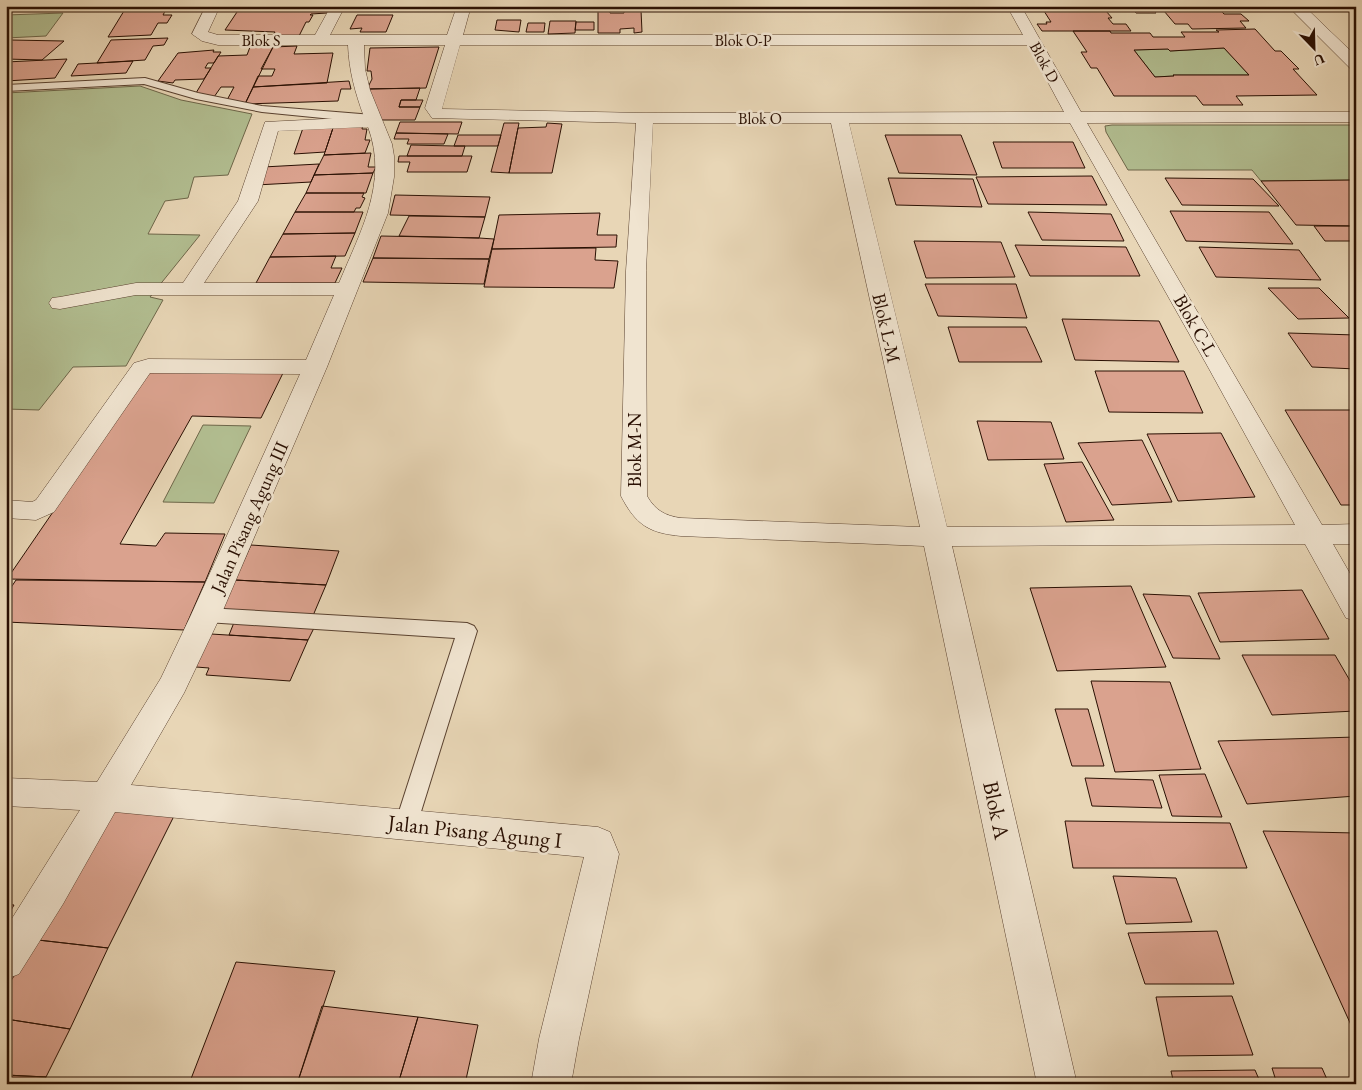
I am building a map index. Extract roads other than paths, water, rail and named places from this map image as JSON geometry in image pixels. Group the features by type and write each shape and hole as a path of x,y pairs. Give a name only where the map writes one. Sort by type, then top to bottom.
{"street":[{"name":"Blok S","path":"213,6 200,29 202,36 218,40 356,41"},
{"path":"320,41 338,6"},
{"path":"453,40 464,6"},
{"name":"Blok D","path":"1014,6 1076,118"},
{"path":"1295,6 1356,65"},
{"name":"Blok O","path":"453,40 433,108 434,111 444,115 645,118 1356,117"},
{"name":"Blok O-P","path":"356,41 1033,40"},
{"name":"Jalan Pisang Agung III","path":"6,962 107,797 173,684 206,615 315,367 378,213 383,194 385,156 383,144 362,90 357,69 356,41"},
{"name":"Blok M-N","path":"645,118 642,142 636,301 634,496 640,509 651,520 667,526 681,527 936,537 1356,534"},
{"name":"Blok L-M","path":"839,118 936,537"},
{"name":"Blok C-L","path":"1076,118 1178,293 1356,610"},
{"path":"189,289 248,201 271,126 374,120"},
{"path":"60,302 122,291 346,289"},
{"path":"6,508 36,511 45,506 142,368 148,366 315,367"},
{"name":"Blok A","path":"936,537 1057,1084"},
{"name":"Jalan Pisang Agung I","path":"6,792 107,797 407,824 598,844 602,854 559,1039 551,1084"}],"lane":[{"path":"6,88 145,81 196,96 262,109 374,120"},
{"path":"206,615 467,631 407,824"}]}
